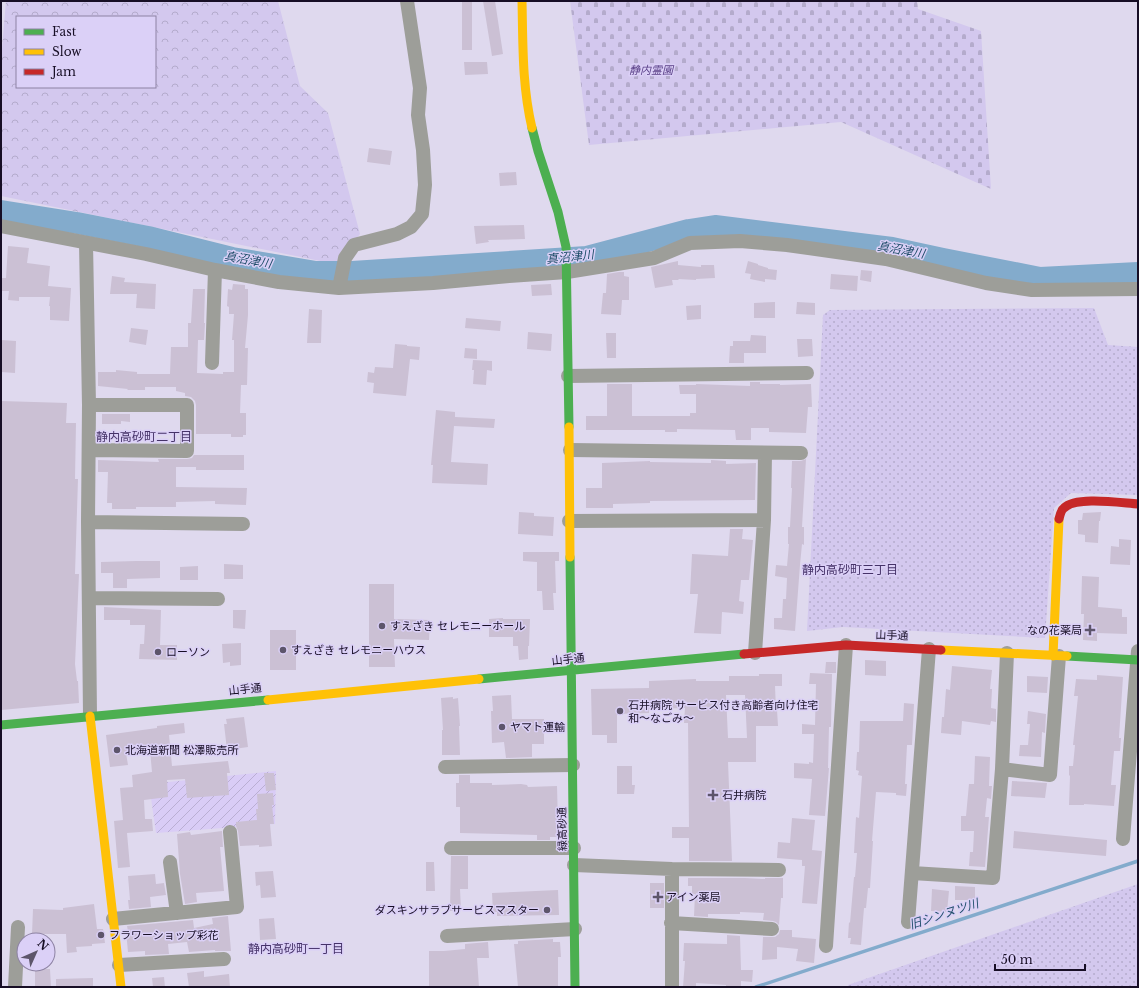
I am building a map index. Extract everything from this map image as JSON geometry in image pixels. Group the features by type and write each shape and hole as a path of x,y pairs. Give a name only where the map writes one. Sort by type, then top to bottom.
{"street":[{"path":"339,284 345,258 354,245 397,234 410,228 422,214 424,186 423,150 418,115 420,88 407,1"},
{"name":"緑高砂通","path":"522,1 524,84 530,118 536,145 561,224 566,246 570,450 569,521 575,987"},
{"path":"1,226 279,282 339,284 433,283 509,276 654,258 690,243 740,241 786,245 886,259 986,284 1032,290 1138,289"},
{"path":"86,243 89,405 88,522 90,716 121,987"},
{"path":"212,363 215,270"},
{"path":"568,376 807,373"},
{"path":"89,405 187,405 187,451 89,450"},
{"path":"570,450 765,453 800,452"},
{"path":"755,653 764,520 765,453"},
{"path":"1002,769 1050,775 1056,656 1059,516 1063,507 1072,502 1082,501 1138,504"},
{"path":"569,521 764,520"},
{"path":"88,522 243,524"},
{"path":"89,598 218,599"},
{"path":"826,946 846,646"},
{"name":"山手通","path":"1,725 755,653 846,646 1138,660"},
{"path":"908,922 929,649"},
{"path":"1123,839 1138,651"},
{"path":"912,873 993,878 1002,769 1007,653"},
{"path":"445,767 573,765"},
{"path":"113,919 237,907 230,832"},
{"path":"451,848 574,848"},
{"path":"170,862 177,913"},
{"path":"574,865 672,869 779,870"},
{"path":"672,869 672,987"},
{"path":"671,923 772,929"},
{"path":"15,987 18,927"},
{"path":"447,936 575,929"},
{"path":"118,965 224,959"}],"shaded area":[{"path":"276,771 275,824 156,833 149,784"}],"green space":[{"path":"6,1 278,1 300,86 328,113 360,234 335,264 1,196 1,60"},
{"name":"静内霊園","path":"570,1 917,1 918,9 981,31 991,189 841,122 589,145"},
{"path":"1094,308 1108,345 1138,347 1138,495 1071,493 1054,508 1045,638 843,627 807,631 823,315 830,310"},
{"path":"1138,884 1138,987 848,987 848,985"}],"building":[{"path":"462,1 472,1 472,50 462,50"},
{"path":"483,1 495,1 503,54 492,56"},
{"path":"464,62 487,62 488,74 465,75"},
{"path":"369,148 392,151 390,165 367,162"},
{"path":"516,172 517,185 500,186 499,173"},
{"path":"524,225 525,239 488,240 489,242 476,244 474,226"},
{"path":"8,246 29,248 27,263 50,266 48,286 71,288 69,321 50,320 50,297 19,297 19,301 8,300 9,291 1,291 1,278 6,278"},
{"path":"678,261 678,265 701,267 701,265 714,265 715,278 672,280 673,285 655,288 651,267"},
{"path":"748,261 768,269 777,270 776,280 765,279 765,282 750,279 751,274 745,273"},
{"path":"861,270 872,271 871,282 860,280"},
{"path":"624,272 624,276 629,277 629,300 622,300 621,315 601,314 603,293 606,293 607,274"},
{"path":"831,274 858,276 857,291 830,289"},
{"path":"112,276 125,278 124,282 156,284 155,309 136,308 137,294 110,294"},
{"path":"233,284 245,285 245,289 248,289 248,315 245,348 248,348 247,385 241,385 240,413 246,413 246,435 243,435 243,437 231,437 231,434 196,434 195,401 191,397 185,396 185,393 176,391 176,387 145,387 145,390 127,390 128,389 98,386 98,372 116,372 116,370 137,372 137,374 170,374 171,347 188,347 188,323 191,323 193,289 205,289 204,340 198,340 197,373 223,374 223,372 234,372 234,340 232,340 234,314 229,314 229,307 227,306 228,289 232,290"},
{"path":"551,284 552,295 532,296 531,285"},
{"path":"775,302 775,318 754,318 754,303"},
{"path":"797,302 815,303 815,315 796,314"},
{"path":"701,305 701,319 687,320 686,306"},
{"path":"309,309 322,310 321,343 307,343"},
{"path":"466,318 501,321 500,331 465,328"},
{"path":"131,328 148,330 146,345 129,342"},
{"path":"528,332 552,334 551,351 527,349"},
{"path":"606,333 616,333 616,358 607,358"},
{"path":"751,335 766,336 766,353 744,353 744,363 729,363 730,346 733,346 733,341 750,341"},
{"path":"797,339 812,339 813,356 798,357"},
{"path":"1,340 16,341 15,373 1,372"},
{"path":"395,344 420,347 419,360 410,359 406,396 373,393 374,383 367,382 368,372 374,373 375,367 393,368"},
{"path":"465,348 477,349 477,359 464,358"},
{"path":"473,360 492,361 492,371 487,370 486,385 473,384"},
{"path":"750,382 780,385 811,384 812,407 808,407 806,433 769,432 769,428 751,428 751,440 736,440 735,430 677,429 677,432 665,432 665,430 586,430 586,416 607,416 607,384 632,384 632,416 690,416 690,413 696,413 696,394 680,394 679,385 696,384 750,386"},
{"path":"1,401 67,403 66,423 76,423 75,479 78,479 75,574 79,574 75,664 78,681 79,703 1,710"},
{"path":"436,410 455,412 455,417 495,419 494,428 454,426 451,462 488,464 487,485 432,483 433,465 431,465"},
{"path":"102,414 130,414 130,422 121,421 121,424 102,424"},
{"path":"194,455 244,455 244,470 196,470 196,467 176,467 176,487 247,488 246,505 215,504 215,501 176,502 176,507 136,507 136,509 112,509 112,503 107,503 108,472 98,472 98,460 159,462 158,459 187,459 192,458"},
{"path":"806,459 802,527 804,527 804,545 802,544 795,631 774,629 774,618 782,618 783,599 786,599 787,578 775,576 776,565 787,566 789,544 788,527 790,527 792,488 792,461 801,461"},
{"path":"711,460 726,461 726,464 756,463 755,500 650,501 650,503 613,504 613,508 586,508 586,488 602,488 602,463 650,461 711,463"},
{"path":"519,512 534,513 534,516 554,517 553,536 518,534"},
{"path":"1101,512 1098,543 1085,542 1085,535 1078,534 1078,520 1082,520 1083,513"},
{"path":"730,529 743,529 742,539 753,540 749,580 741,580 739,601 744,602 743,614 722,612 721,634 694,633 698,594 690,594 692,554 728,556"},
{"path":"1119,539 1131,540 1130,565 1110,564 1111,546 1119,547"},
{"path":"523,552 559,552 559,561 555,561 556,593 553,593 554,610 543,610 542,591 537,591 537,562 523,561"},
{"path":"160,561 160,578 127,579 127,588 113,588 113,573 101,573 101,562"},
{"path":"224,564 243,565 243,579 224,579"},
{"path":"198,566 198,580 180,580 180,567"},
{"path":"1082,576 1099,577 1098,607 1122,609 1122,617 1127,617 1127,634 1097,633 1097,641 1083,640 1084,614 1081,614"},
{"name":"すえざき セレモニーホール","path":"369,584 394,584 394,619 430,620 429,640 394,639 395,667 369,667"},
{"path":"104,607 161,610 160,645 177,645 177,660 139,659 140,644 144,644 145,625 130,625 130,620 104,620"},
{"path":"233,610 246,610 245,629 233,628"},
{"path":"489,619 530,619 528,659 519,660 518,646 513,646 513,637 489,637"},
{"name":"すえざき セレモニーハウス","path":"270,630 296,630 296,670 270,670"},
{"path":"241,643 241,665 230,666 230,662 223,663 222,644"},
{"path":"865,660 886,661 886,676 865,675"},
{"path":"826,662 836,662 836,673 825,673"},
{"path":"952,666 992,670 990,689 992,689 991,708 996,709 996,722 991,721 990,725 962,721 961,735 941,733 946,689 950,690"},
{"path":"810,673 832,674 831,727 829,727 829,768 825,816 809,815 812,779 794,778 794,763 813,763 814,734 802,734 802,724 815,725 816,684 809,684"},
{"path":"759,674 782,674 782,686 775,686 778,726 756,726 756,762 728,762 732,861 689,861 689,838 672,838 672,827 689,827 688,723 684,723 685,708 649,709 649,713 617,714 617,743 607,743 607,735 592,735 591,689 649,688 649,681 696,679 696,681 729,681 729,676 759,676","holes":["726,695 745,695 747,738 728,738"]},
{"path":"1097,675 1123,677 1119,738 1121,738 1120,751 1114,751 1111,785 1116,785 1114,806 1084,804 1069,805 1069,766 1073,766 1075,745 1073,745 1078,696 1074,696 1076,679 1097,680"},
{"path":"1027,676 1048,677 1047,693 1027,692"},
{"path":"511,695 512,719 544,719 544,744 532,744 532,757 506,758 504,742 492,743 492,696"},
{"path":"453,697 453,699 458,698 460,755 442,755 443,730 441,698"},
{"path":"904,703 914,704 912,745 907,745 905,784 907,784 906,796 896,795 896,793 876,792 870,888 868,888 866,908 864,908 861,945 850,944 851,938 848,938 849,922 850,923 857,853 854,853 856,817 859,818 862,776 858,775 859,771 856,770 857,752 859,752 860,721 903,721"},
{"path":"1028,711 1046,714 1045,733 1042,732 1041,757 1019,756 1020,745 1028,745 1030,724 1027,724"},
{"path":"244,717 248,747 227,750 224,724 227,724 226,719"},
{"path":"184,723 185,733 169,735 172,766 228,761 230,773 227,773 229,795 187,798 185,779 167,780 168,797 144,800 145,819 152,819 153,831 127,833 130,867 118,868 114,821 123,820 120,788 133,787 132,775 152,772 150,750 126,753 128,765 110,767 106,735"},
{"path":"975,756 990,757 989,786 992,786 991,799 987,798 985,817 989,817 985,867 969,866 970,852 973,852 974,831 961,831 961,816 966,816 969,784 974,784"},
{"path":"617,766 632,766 632,785 635,785 634,794 617,794"},
{"path":"264,773 274,773 276,790 266,791"},
{"path":"459,775 470,775 470,783 492,783 492,785 521,784 527,785 528,787 557,786 560,837 550,837 550,840 537,840 537,835 460,833 460,807 456,807 456,783 459,783"},
{"path":"1012,781 1047,783 1045,798 1011,796"},
{"path":"273,793 274,805 272,805 274,824 270,824 272,846 240,846 236,822 257,820 257,794"},
{"path":"792,818 815,820 812,850 822,851 817,904 802,903 805,866 802,866 802,860 777,858 778,842 790,843"},
{"path":"222,831 223,847 220,847 224,891 196,893 197,902 185,904 180,874 177,834 190,832 191,835"},
{"path":"1014,831 1107,840 1106,856 1013,848"},
{"path":"451,856 468,856 468,889 460,889 461,910 450,911"},
{"path":"426,862 434,862 435,891 426,891"},
{"path":"273,871 276,897 261,898 260,885 256,886 255,872"},
{"path":"155,874 156,884 164,883 166,895 150,897 151,907 129,909 128,900 130,900 128,876"},
{"path":"688,878 783,878 783,898 781,898 779,925 773,921 763,920 764,913 740,912 740,914 708,914 708,917 694,916 695,894 692,894 692,886 688,886"},
{"path":"650,883 664,883 664,908 650,908"},
{"path":"955,886 975,887 975,900 955,900"},
{"path":"932,889 949,891 947,912 931,911"},
{"path":"558,890 559,915 497,916 497,912 493,912 492,893"},
{"path":"94,904 97,929 103,929 105,943 76,947 77,952 67,953 66,934 56,934 56,932 32,932 33,909 63,910 63,908"},
{"path":"228,916 231,951 215,950 189,952 187,942 168,944 169,954 145,955 145,951 128,952 127,926 193,920 194,928 213,924 212,918"},
{"path":"274,918 276,939 260,940 259,919"},
{"path":"780,930 792,930 792,937 816,939 814,963 796,961 798,949 777,947 777,959 762,960 763,937 775,937 779,934"},
{"path":"727,935 740,936 741,970 753,970 752,982 741,981 741,986 696,983 696,987 683,987 685,961 683,961 684,943 727,944"},
{"path":"553,939 553,942 560,942 561,957 558,957 558,987 518,987 514,944 518,944 518,941"},
{"path":"488,942 489,958 477,958 479,987 429,987 429,951 465,949 465,944"},
{"path":"204,971 204,977 229,974 230,987 189,987 187,973"},
{"path":"35,972 50,972 51,987 35,987"},
{"path":"164,977 165,987 153,987 152,978"},
{"path":"93,978 93,987 56,987 56,979"}],"waterway":[{"name":"真沼津川","path":"1,211 77,223 148,237 232,258 316,272 352,272 587,257 689,230 715,226 892,248 1040,278 1138,273"},
{"name":"旧シンヌツ川","path":"756,987 1138,861"}],"traffic: fast":[{"path":"532,128 558,212 566,247 569,427"},
{"path":"570,557 575,987"},
{"path":"479,679 744,654"},
{"path":"1067,656 1138,660"},
{"path":"1,725 268,700"}],"traffic: slow":[{"path":"522,1 526,96 532,128"},
{"path":"569,427 570,557"},
{"path":"1053,656 1059,519"},
{"path":"941,650 1067,656"},
{"path":"268,700 479,679"},
{"path":"90,716 121,987"}],"traffic: jam":[{"path":"1059,519 1063,509 1070,504 1078,502 1099,501 1138,504"},
{"path":"744,654 846,645 941,650"}],"place":[{"name":"すえざき セレモニーホール","path":"382,626"},
{"name":"なの花薬局","path":"1090,630"},
{"name":"すえざき セレモニーハウス","path":"283,650"},
{"name":"ローソン","path":"158,652"},
{"name":"石井病院 サービス付き高齢者向け住宅 和～なごみ～","path":"620,711"},
{"name":"ヤマト運輸","path":"502,727"},
{"name":"北海道新聞 松澤販売所","path":"117,750"},
{"name":"石井病院","path":"713,795"},
{"name":"アイン薬局","path":"658,897"},
{"name":"ダスキンサラブサービスマスター","path":"547,910"},
{"name":"フラワーショップ彩花","path":"101,935"}],"district":[{"name":"静内高砂町二丁目","path":"144,437"},
{"name":"静内高砂町三丁目","path":"850,570"},
{"name":"静内高砂町一丁目","path":"296,949"}]}
